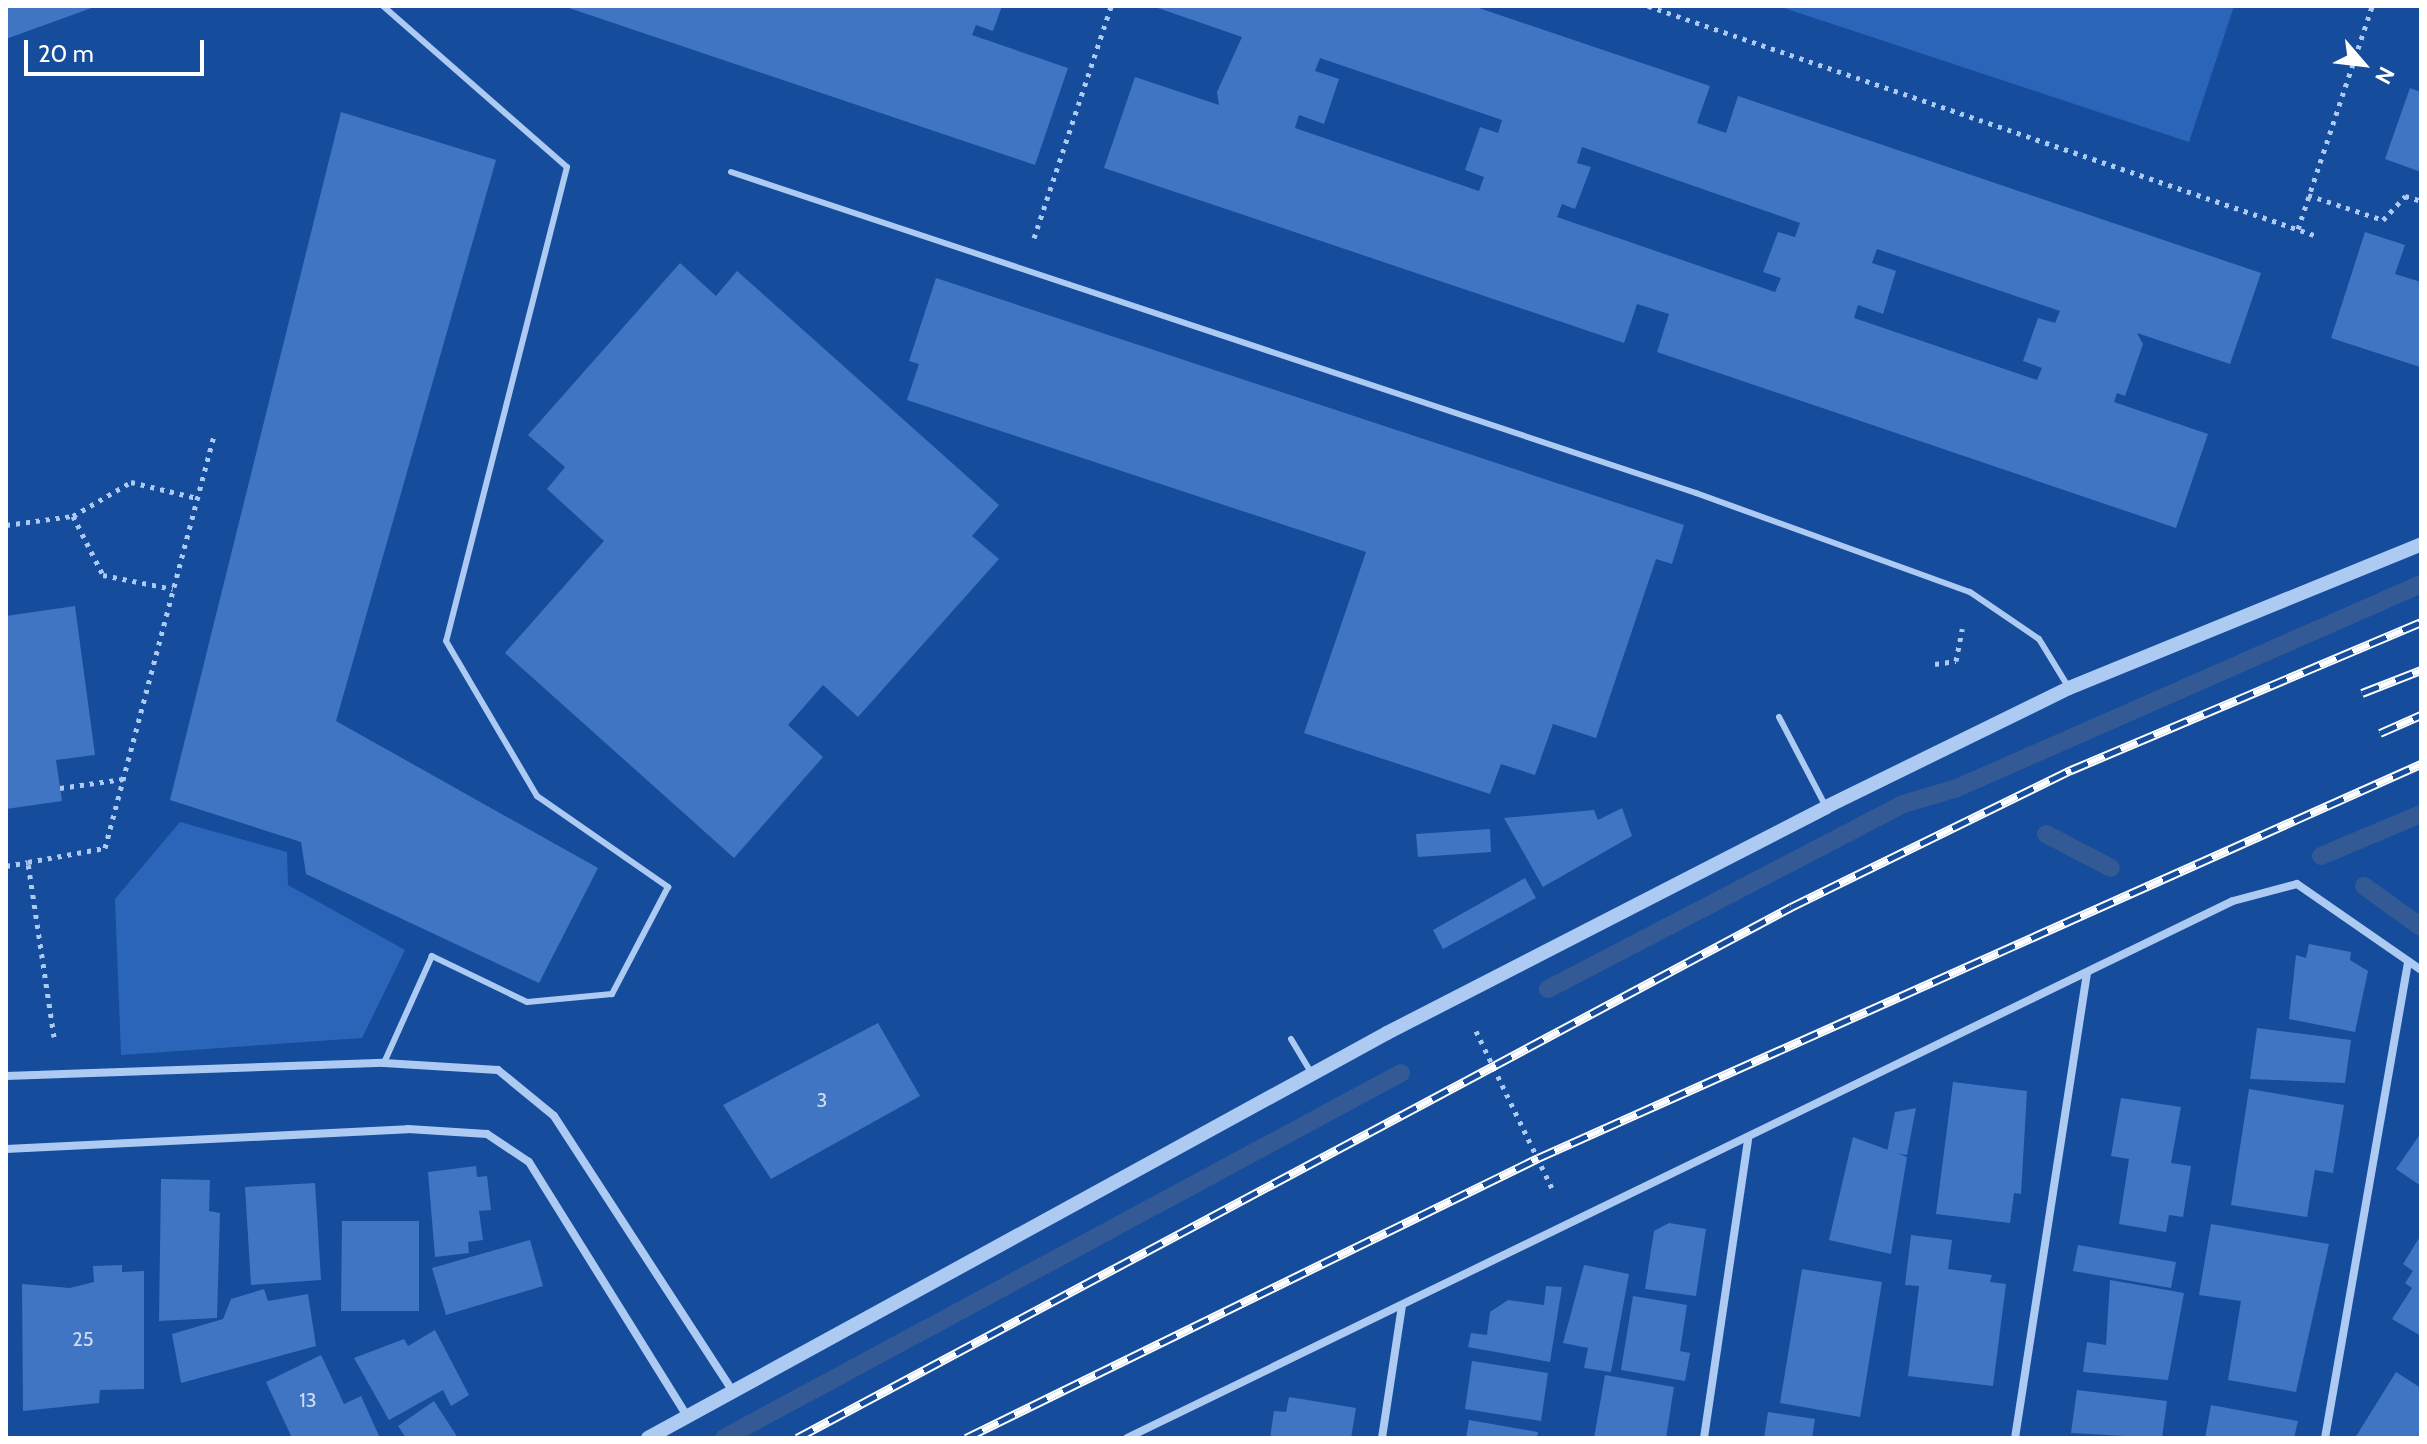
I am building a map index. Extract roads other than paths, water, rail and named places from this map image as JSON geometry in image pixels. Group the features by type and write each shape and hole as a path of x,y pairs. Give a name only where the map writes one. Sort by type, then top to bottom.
{"street":[{"path":"648,1438 1313,1075 1826,807 2069,688 2421,544"},
{"path":"1127,1438 1748,1140 2233,901 2297,884 2421,970"},
{"path":"2325,1438 2408,961"},
{"path":"2015,1438 2087,975"},
{"path":"6,1076 58,1071 384,1063 498,1070 528,1090 554,1116 733,1392"},
{"path":"6,1149 408,1129 487,1134 529,1162 688,1417"},
{"path":"1704,1438 1748,1140"},
{"path":"1382,1438 1402,1305"}],"lane":[{"path":"383,6 567,167 446,641 537,796 668,887 612,994 527,1002 432,956 384,1063"},
{"path":"731,172 1024,266 1970,592 2039,639 2069,688"},
{"path":"1779,717 1826,807"},
{"path":"1291,1039 1313,1075"}],"waterway":[{"path":"1548,989 1903,804 1957,788 2421,584"},
{"path":"2321,856 2421,814"},
{"path":"2046,834 2111,868"},
{"path":"2364,886 2421,927"},
{"path":"724,1438 1401,1073"}],"railway":[{"path":"797,1438 1791,907 2071,770 2421,622"},
{"path":"2362,693 2421,670"},
{"path":"2380,733 2421,715"},
{"path":"966,1438 1538,1158 2421,764"}]}
